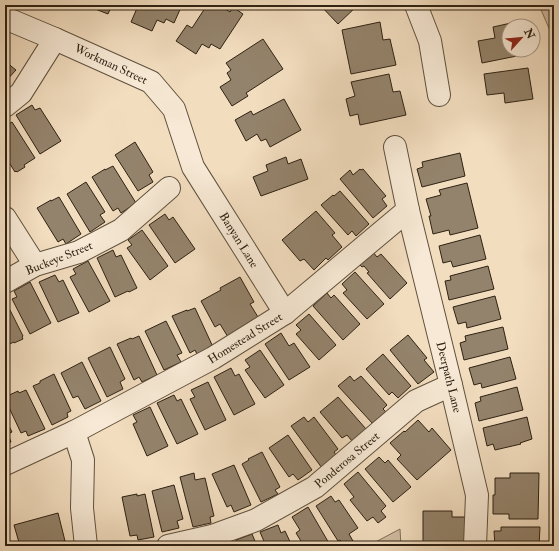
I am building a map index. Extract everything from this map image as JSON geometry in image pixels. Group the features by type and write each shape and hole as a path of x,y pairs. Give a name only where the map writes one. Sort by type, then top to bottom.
{"street":[{"path":"416,5 430,41 439,95"},
{"name":"Workman Street","path":"5,18 151,82 174,109 193,167"},
{"path":"5,106 21,93 55,39"},
{"path":"395,147 408,210"},
{"name":"Banyan Lane","path":"193,167 285,313"},
{"name":"Buckeye Street","path":"5,282 35,265 79,252 121,230 169,188"},
{"name":"Homestead Street","path":"5,464 74,432 213,358 285,313 408,210"},
{"name":"Deerpath Lane","path":"408,210 477,495 475,546"},
{"path":"5,218 35,265"},
{"name":"Ponderosa Street","path":"168,546 212,536 256,520 315,487 416,401 451,384"},
{"path":"74,432 83,460 82,508 86,546"}],"shaded area":[{"path":"539,5 554,5 554,40"},
{"path":"400,529 401,546 368,546"}],"building":[{"path":"91,5 112,5 108,14 90,7"},
{"path":"144,5 182,5 174,23 166,19 164,23 157,20 152,31 131,22 138,6 143,8"},
{"path":"207,5 219,5 230,12 233,7 243,14 220,49 211,44 209,48 202,44 196,54 176,41 187,25 192,28"},
{"path":"320,5 358,5 338,24"},
{"path":"380,22 383,40 390,39 396,65 351,74 342,30"},
{"path":"501,25 501,58 507,58 482,63 478,41 495,38 493,27"},
{"path":"263,39 283,69 246,93 248,96 232,106 220,87 231,80 227,73 231,70 226,63"},
{"path":"5,54 9,58 6,62 16,70 5,82"},
{"path":"528,68 533,99 505,103 504,93 487,95 484,74"},
{"path":"389,74 393,92 400,91 406,115 360,125 358,114 350,116 346,99 355,96 351,82"},
{"path":"284,99 301,130 270,147 266,139 261,141 257,134 246,141 235,120 251,111 253,115"},
{"path":"32,105 35,110 40,108 61,141 40,154 16,115"},
{"path":"12,122 35,158 24,165 25,167 17,172 15,172 5,156 5,126"},
{"path":"135,142 153,172 149,175 153,182 138,191 115,155"},
{"path":"460,153 465,176 422,187 417,169 423,167 422,162"},
{"path":"286,157 288,164 301,159 308,179 261,196 253,177 268,171 266,165"},
{"path":"113,166 136,203 121,213 118,208 113,211 92,177"},
{"path":"360,169 363,169 386,196 382,199 387,206 373,218 340,179 350,170 353,175"},
{"path":"86,182 105,212 100,215 105,222 90,232 67,194"},
{"path":"467,183 478,228 450,235 449,230 433,234 429,216 431,216 426,199 441,195 439,190"},
{"path":"340,191 369,224 356,236 352,231 348,235 321,205"},
{"path":"59,197 81,234 66,244 63,239 58,242 37,208"},
{"path":"316,211 335,233 332,235 342,247 328,260 326,258 314,270 304,259 300,261 282,240"},
{"path":"165,214 169,220 173,217 195,249 175,263 149,225"},
{"path":"142,230 168,266 150,280 127,248 132,245 128,240"},
{"path":"480,235 486,259 453,267 451,261 443,263 439,246"},
{"path":"113,250 116,257 121,255 137,288 115,297 97,258"},
{"path":"373,252 377,257 381,254 407,283 390,299 367,273 369,272 364,266 362,267 360,265"},
{"path":"88,261 110,301 89,312 70,277 76,274 73,269"},
{"path":"488,266 494,289 449,300 445,281 451,280 450,276"},
{"path":"355,272 384,304 367,319 343,293 347,290 342,284"},
{"path":"55,275 59,282 63,280 79,313 58,322 39,282"},
{"path":"240,277 254,302 250,304 258,317 228,337 220,324 215,327 201,301"},
{"path":"30,282 51,323 30,334 12,299 17,297 14,291"},
{"path":"327,293 331,298 334,295 360,324 343,340 313,306"},
{"path":"495,296 501,319 467,328 466,322 458,324 453,307"},
{"path":"8,306 23,336 23,339 5,346 5,308"},
{"path":"195,308 213,347 197,354 195,350 190,353 172,316"},
{"path":"309,314 336,345 319,360 296,334 301,330 296,325"},
{"path":"166,321 182,353 177,355 181,362 164,370 145,331"},
{"path":"503,327 508,349 464,360 460,343 466,341 465,336"},
{"path":"281,333 289,346 294,343 310,367 289,380 265,344"},
{"path":"408,335 427,358 424,360 434,372 418,384 390,350"},
{"path":"139,336 157,375 142,382 139,377 134,380 117,344"},
{"path":"110,347 125,379 120,382 123,389 107,397 88,358"},
{"path":"260,350 284,385 265,398 245,370 250,367 245,360"},
{"path":"383,354 411,386 398,398 392,392 389,395 366,369"},
{"path":"510,357 516,379 482,388 481,383 474,385 469,368"},
{"path":"82,362 101,401 85,409 78,396 73,398 61,373"},
{"path":"231,368 235,376 239,374 255,404 234,415 214,377"},
{"path":"54,374 71,411 67,413 68,417 52,425 33,386"},
{"path":"350,376 354,381 361,376 387,405 383,409 386,412 373,424 338,386"},
{"path":"208,382 226,420 205,430 190,399 195,397 191,390"},
{"path":"517,387 523,410 479,421 475,403 481,401 480,397"},
{"path":"26,390 45,429 28,436 26,431 21,433 5,399 5,397 18,391 19,393"},
{"path":"174,395 177,401 181,399 198,434 177,444 157,403"},
{"path":"338,397 366,429 352,441 347,435 342,438 320,412"},
{"path":"150,407 168,446 147,456 133,424 137,422 133,415"},
{"path":"304,417 308,422 314,417 338,449 334,452 337,456 322,468 291,426"},
{"path":"527,417 532,439 520,443 521,444 495,450 493,444 487,446 483,428"},
{"path":"5,418 12,432 8,434 11,442 5,445"},
{"path":"418,420 429,432 432,428 451,450 417,480 397,459 401,455 390,443"},
{"path":"288,435 312,470 298,480 293,474 289,477 269,448"},
{"path":"262,452 280,487 275,490 278,494 261,502 242,464 249,460 248,459"},
{"path":"379,457 385,463 388,460 411,487 393,502 365,469"},
{"path":"234,465 251,505 234,512 231,505 227,507 212,474"},
{"path":"358,472 386,506 381,511 386,517 378,523 373,517 367,521 350,500 354,497 344,484"},
{"path":"194,473 195,480 205,478 214,516 210,517 211,523 193,527 180,477"},
{"path":"510,473 539,473 538,519 509,519 509,514 493,514 495,478 510,478"},
{"path":"174,485 183,519 177,521 179,528 162,532 152,491"},
{"path":"137,494 137,496 145,494 154,537 138,540 137,535 130,536 122,497"},
{"path":"331,496 335,502 339,500 358,528 349,534 353,541 346,546 344,546 340,540 338,541 316,506"},
{"path":"308,507 330,545 304,546 296,533 300,530 292,517"},
{"path":"423,511 452,511 452,517 466,517 467,546 423,546"},
{"path":"58,513 65,541 60,542 61,546 20,546 14,525"},
{"path":"278,525 281,533 285,531 292,546 266,546 260,532"},
{"path":"6,526 11,546 5,546"},
{"path":"501,527 540,527 539,546 495,546 494,531 501,531"},
{"path":"252,534 257,546 238,546 236,540"}]}
